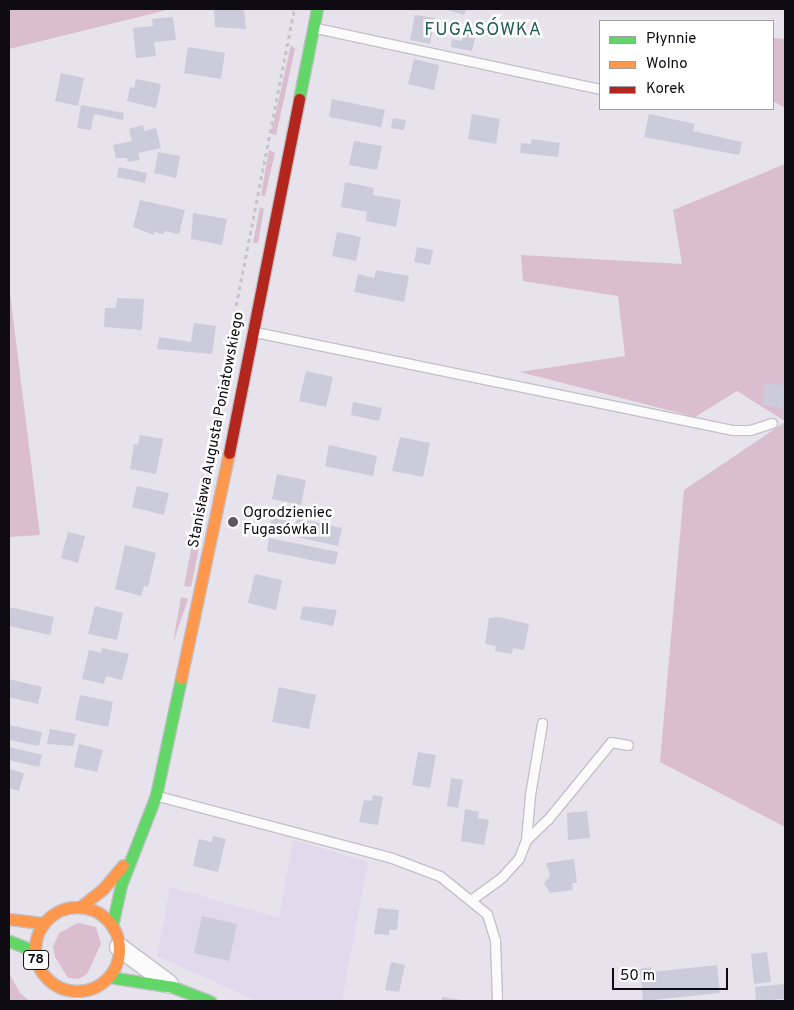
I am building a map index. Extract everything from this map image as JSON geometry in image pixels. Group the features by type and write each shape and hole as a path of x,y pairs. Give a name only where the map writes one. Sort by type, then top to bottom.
{"main road":[{"name":"Stanisława Augusta Poniatowskiego","path":"112,926 121,885 156,795 253,332 317,9"},
{"name":"Stanisława Augusta Poniatowskiego","path":"80,907 104,889 132,853"},
{"path":"9,919 44,923 62,909 80,907 103,916 112,926 119,947 116,966 109,977 92,989 88,1001"},
{"name":"78","path":"44,923 35,940 34,951 38,968 47,979 61,988 72,992 92,989"},
{"path":"9,941 34,951"},
{"path":"109,977 173,987 210,1001"},
{"name":"78","path":"61,988 66,1001"}],"street":[{"path":"119,947 173,987"}],"lane":[{"path":"313,27 599,89"},
{"path":"253,332 733,430 750,430 772,423"},
{"path":"472,900 502,878 520,858 526,840 530,795 542,723"},
{"path":"526,840 548,818 611,742 628,745"},
{"path":"156,795 392,858 440,876 487,914 495,940 497,1001"}],"shaded area":[{"path":"9,9 171,9 9,49"},
{"path":"774,38 785,39 785,108 774,102"},
{"path":"291,45 295,49 276,135 271,134"},
{"path":"269,150 275,153 265,196 261,195"},
{"path":"785,164 785,421 737,391 695,417 520,372 625,356 618,296 523,281 521,255 682,264 673,210"},
{"path":"260,207 264,209 258,243 253,243"},
{"path":"9,285 40,535 9,537"},
{"path":"237,318 242,324 234,361 230,361"},
{"path":"219,401 224,402 216,451 210,450"},
{"path":"785,422 785,827 660,762 684,490"},
{"path":"208,464 213,464 206,504 201,502"},
{"path":"198,515 205,517 191,587 184,586"},
{"path":"181,597 188,599 173,643"},
{"path":"293,840 368,862 342,1001 257,1001 157,956 170,887 279,918"},
{"path":"78,923 96,927 101,944 87,974 79,979 68,978 55,957 53,947 59,933"},
{"path":"9,973 20,993 30,1001 9,1001"}],"building":[{"path":"214,9 244,9 246,29 215,27"},
{"path":"444,9 466,9 464,15"},
{"path":"415,15 435,18 430,44 410,40"},
{"path":"173,17 176,40 154,42 156,56 136,58 133,28 153,26 152,19"},
{"path":"463,33 476,35 472,51 451,47 452,39 462,41"},
{"path":"188,47 225,53 221,79 184,73"},
{"path":"414,59 439,65 434,90 408,84"},
{"path":"61,73 84,78 78,106 55,101"},
{"path":"136,79 161,84 156,108 127,101 130,87 134,88"},
{"path":"332,99 385,110 381,127 329,117"},
{"path":"81,105 124,113 123,120 94,114 91,130 77,128"},
{"path":"472,114 500,119 496,144 468,139"},
{"path":"649,114 695,124 693,131 742,142 739,155 644,137"},
{"path":"393,118 406,120 404,130 391,128"},
{"path":"143,125 144,131 156,128 161,148 138,153 140,160 128,162 127,158 116,158 113,145 132,141 129,129"},
{"path":"532,139 560,143 558,157 520,153 521,143 531,144"},
{"path":"354,141 382,146 377,170 349,165"},
{"path":"158,152 180,156 176,178 154,173"},
{"path":"119,167 147,173 145,183 117,177"},
{"path":"345,182 374,188 373,195 401,200 396,227 366,221 367,212 341,207"},
{"path":"140,200 185,210 179,234 164,231 164,234 154,232 154,235 133,227"},
{"path":"193,213 227,219 222,245 191,239"},
{"path":"337,232 361,237 356,261 332,256"},
{"path":"417,247 433,250 430,265 414,262"},
{"path":"376,270 409,276 404,302 354,292 358,274 374,278"},
{"path":"117,298 144,299 142,330 104,327 105,308 116,308"},
{"path":"194,323 216,326 212,354 157,349 159,337 191,342"},
{"path":"306,371 333,377 326,407 299,401"},
{"path":"765,382 785,385 783,408 762,405"},
{"path":"353,402 382,408 379,421 351,415"},
{"path":"140,435 163,439 156,474 130,469 134,444 138,445"},
{"path":"400,437 430,443 423,477 392,471"},
{"path":"329,445 377,456 373,476 325,466"},
{"path":"277,474 306,480 301,505 272,499"},
{"path":"137,486 169,493 164,515 132,507"},
{"path":"273,513 342,528 338,546 269,531"},
{"path":"68,532 85,536 78,563 61,558"},
{"path":"269,538 338,552 335,565 267,551"},
{"path":"125,545 156,553 148,587 144,586 141,596 115,589"},
{"path":"255,574 282,580 276,610 248,603"},
{"path":"95,606 123,613 117,640 88,634"},
{"path":"303,606 337,610 333,626 300,619"},
{"path":"9,607 54,617 50,635 9,626"},
{"path":"498,617 529,624 524,650 513,648 512,654 495,651 496,646 485,644 489,618"},
{"path":"102,648 129,654 122,680 106,676 104,684 82,679 89,650 101,653"},
{"path":"9,679 42,687 38,704 9,697"},
{"path":"279,687 316,695 309,729 272,722"},
{"path":"80,695 113,702 108,727 75,720"},
{"path":"9,725 42,732 39,746 9,740"},
{"path":"50,729 76,734 73,746 47,744"},
{"path":"79,744 103,750 97,772 74,767"},
{"path":"9,747 42,755 39,767 9,760"},
{"path":"418,752 436,755 430,788 412,785"},
{"path":"9,769 24,773 19,791 9,788"},
{"path":"451,778 463,780 458,808 447,806"},
{"path":"373,795 383,797 378,825 359,822 364,800 372,801"},
{"path":"465,809 479,812 478,818 489,820 484,845 461,841"},
{"path":"587,811 590,838 568,840 567,813"},
{"path":"213,836 226,839 218,872 193,866 199,839 212,842"},
{"path":"574,859 577,883 572,883 573,890 550,893 544,883 550,876 546,863"},
{"path":"378,908 399,910 397,930 389,930 389,935 374,934"},
{"path":"202,916 237,924 229,961 194,953"},
{"path":"767,952 771,982 754,984 751,954"},
{"path":"391,962 405,965 399,992 385,990"},
{"path":"717,965 720,993 643,1001 640,969 651,967 652,972"},
{"path":"785,984 785,999 756,1001 755,987"},
{"path":"442,997 462,1000 442,1001"}],"traffic: fast":[{"path":"299,99 317,9"},
{"path":"112,926 121,885 156,795 181,678"},
{"path":"9,941 35,951"},
{"path":"109,977 173,987 210,1001"}],"traffic: slow":[{"path":"181,678 229,453"},
{"path":"80,907 103,889 123,865"},
{"path":"77,907 93,910 107,919 116,933 119,949 116,965 107,979 93,988 77,991 61,988 47,979 38,965 35,949 38,933 47,919 61,910 77,907"},
{"path":"9,919 44,923"}],"traffic: jam":[{"path":"229,453 299,99"}],"place":[{"name":"Ogrodzieniec Fugasówka II","path":"233,522"}],"district":[{"name":"FUGASÓWKA","path":"483,31"}]}
